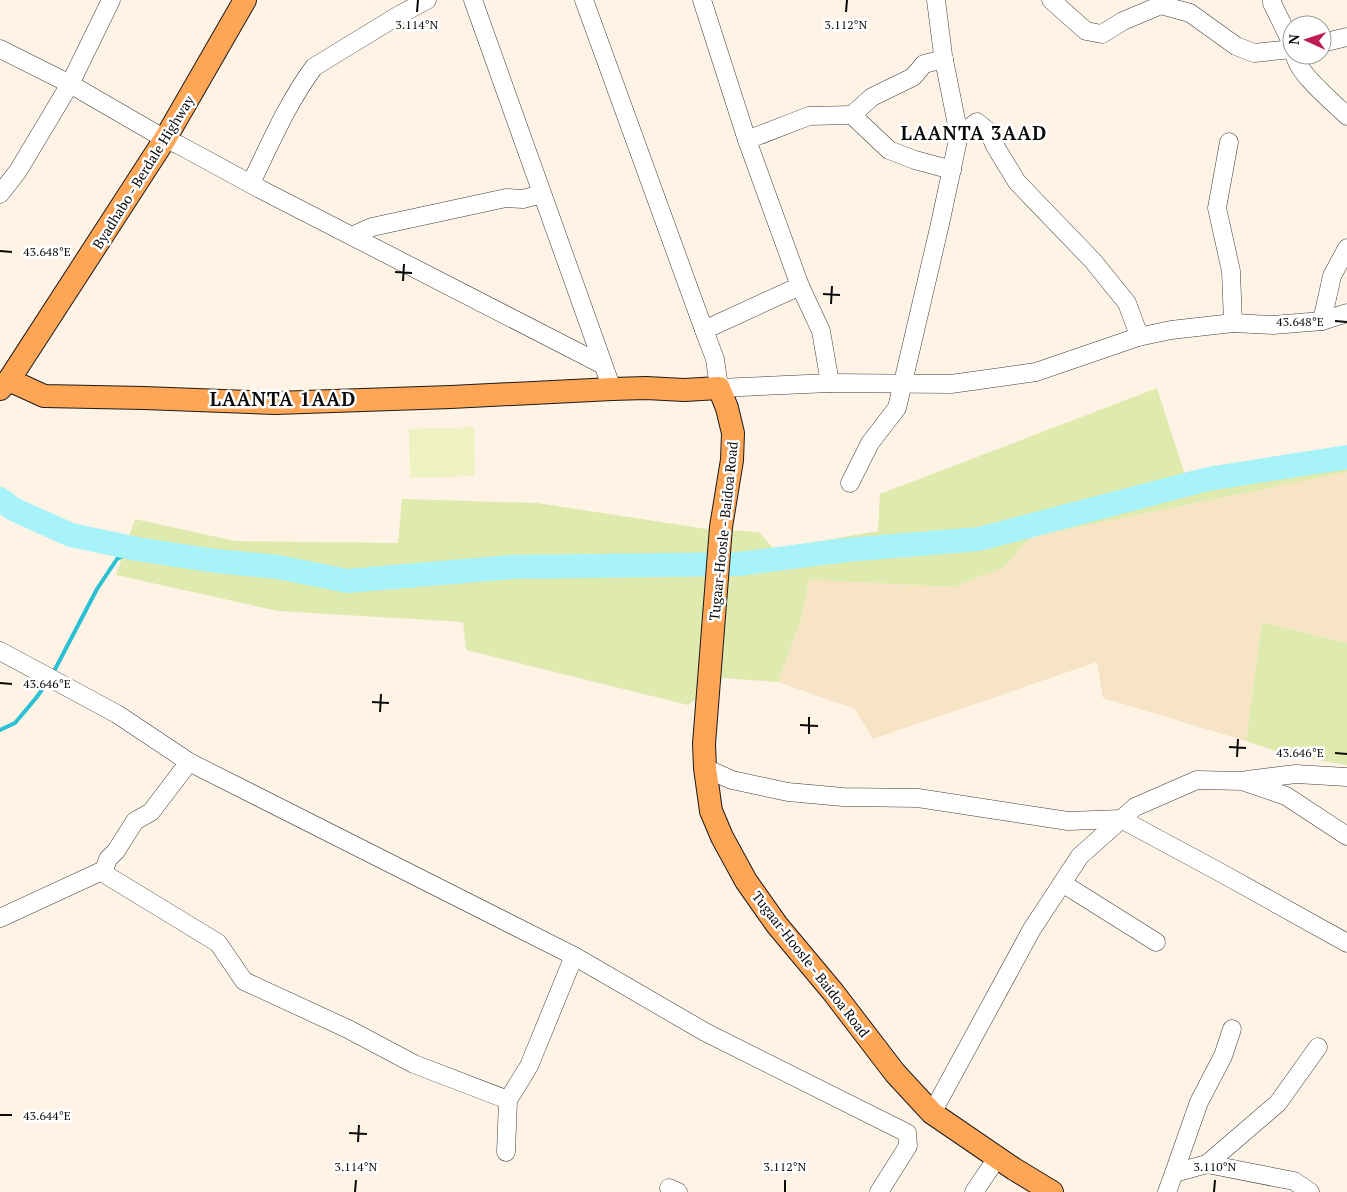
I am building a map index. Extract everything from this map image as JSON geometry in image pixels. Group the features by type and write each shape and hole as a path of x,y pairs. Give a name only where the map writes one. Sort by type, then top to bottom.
{"main road":[{"name":"Byadhabo - Berdale Highway","path":"3,381 166,139 245,0"},
{"path":"3,381 44,396 275,403 612,389 684,390 720,388"},
{"name":"Tugaar-Hoosle - Baidoa Road","path":"720,388 733,433 732,460 721,527 704,744 711,811 722,837 746,881 777,925 833,992 895,1073 932,1113 997,1158 1052,1192"}],"street":[{"path":"0,194 18,171 70,84 111,0"},
{"path":"251,184 282,121 305,79 314,67 427,0"},
{"path":"473,0 612,389"},
{"path":"584,0 704,330 714,359 720,388 830,383 951,384 1036,372 1138,337 1171,330 1233,323 1273,325 1322,320 1347,313"},
{"path":"702,0 747,140 800,286 821,331 830,383"},
{"path":"850,482 870,443 897,408 959,135 944,59 936,0"},
{"path":"1051,0 1086,32 1102,34 1159,2 1190,13 1236,46 1254,53 1282,50"},
{"path":"1272,0 1282,24"},
{"path":"1332,40 1347,37"},
{"path":"0,49 70,84 166,139 251,184 604,365"},
{"path":"747,140 809,116 852,115 872,97 913,77 924,64 944,59"},
{"path":"1299,65 1306,75 1347,116"},
{"path":"852,115 889,150 915,160 952,170"},
{"path":"959,135 976,122 989,132 995,146 1017,182 1093,261 1126,303 1138,337"},
{"path":"1230,142 1217,208 1231,271 1233,323"},
{"path":"352,236 372,226 506,198 523,199 542,194"},
{"path":"1322,320 1332,276 1347,248"},
{"path":"704,330 800,286"},
{"path":"0,651 117,714 189,762 574,956 705,1032 907,1133 908,1146 879,1192"},
{"path":"0,918 104,870 108,859 116,851 135,821 151,812 189,762"},
{"path":"705,768 732,780 788,792 843,797 918,798 1068,821 1121,820 1347,943"},
{"path":"932,1113 1032,928 1080,856 1135,807 1197,780 1242,781 1296,774 1347,777"},
{"path":"1242,781 1286,796 1347,836"},
{"path":"104,870 108,876 218,943 244,981 348,1029 414,1064 508,1100"},
{"path":"1062,883 1156,942"},
{"path":"506,1152 508,1100 529,1066 574,956"},
{"path":"1167,1192 1199,1102 1223,1056 1232,1029"},
{"path":"1208,1164 1278,1103 1318,1047"},
{"path":"974,1192 997,1158"},
{"path":"1174,1173 1208,1164 1294,1180 1310,1192"}],"shaded area":[{"path":"1347,472 1347,643 1262,622 1246,741 1103,698 1097,662 873,739 855,709 778,682 801,620 809,580 953,587 1005,567 1030,537"}],"green space":[{"path":"1157,388 1185,475 1347,453 1347,472 1030,537 1005,567 953,587 809,580 801,620 778,682 723,678 688,705 466,650 463,622 278,611 116,575 135,519 235,541 398,543 402,499 537,503 707,529 759,532 774,549 878,531 880,494"},
{"path":"474,427 475,476 410,478 409,429"},
{"path":"1262,622 1347,643 1347,765 1288,755 1246,741"}],"waterway":[{"path":"0,499 13,509 71,535 137,549 216,561 278,567 347,581 511,567 739,564 846,550 979,539 1208,479 1347,457"},
{"path":"52,675 97,589 117,559 137,549"},
{"path":"0,730 15,723 47,683"}],"district":[{"name":"LAANTA 3AAD","path":"974,132"},
{"name":"LAANTA 1AAD","path":"283,398"}]}
